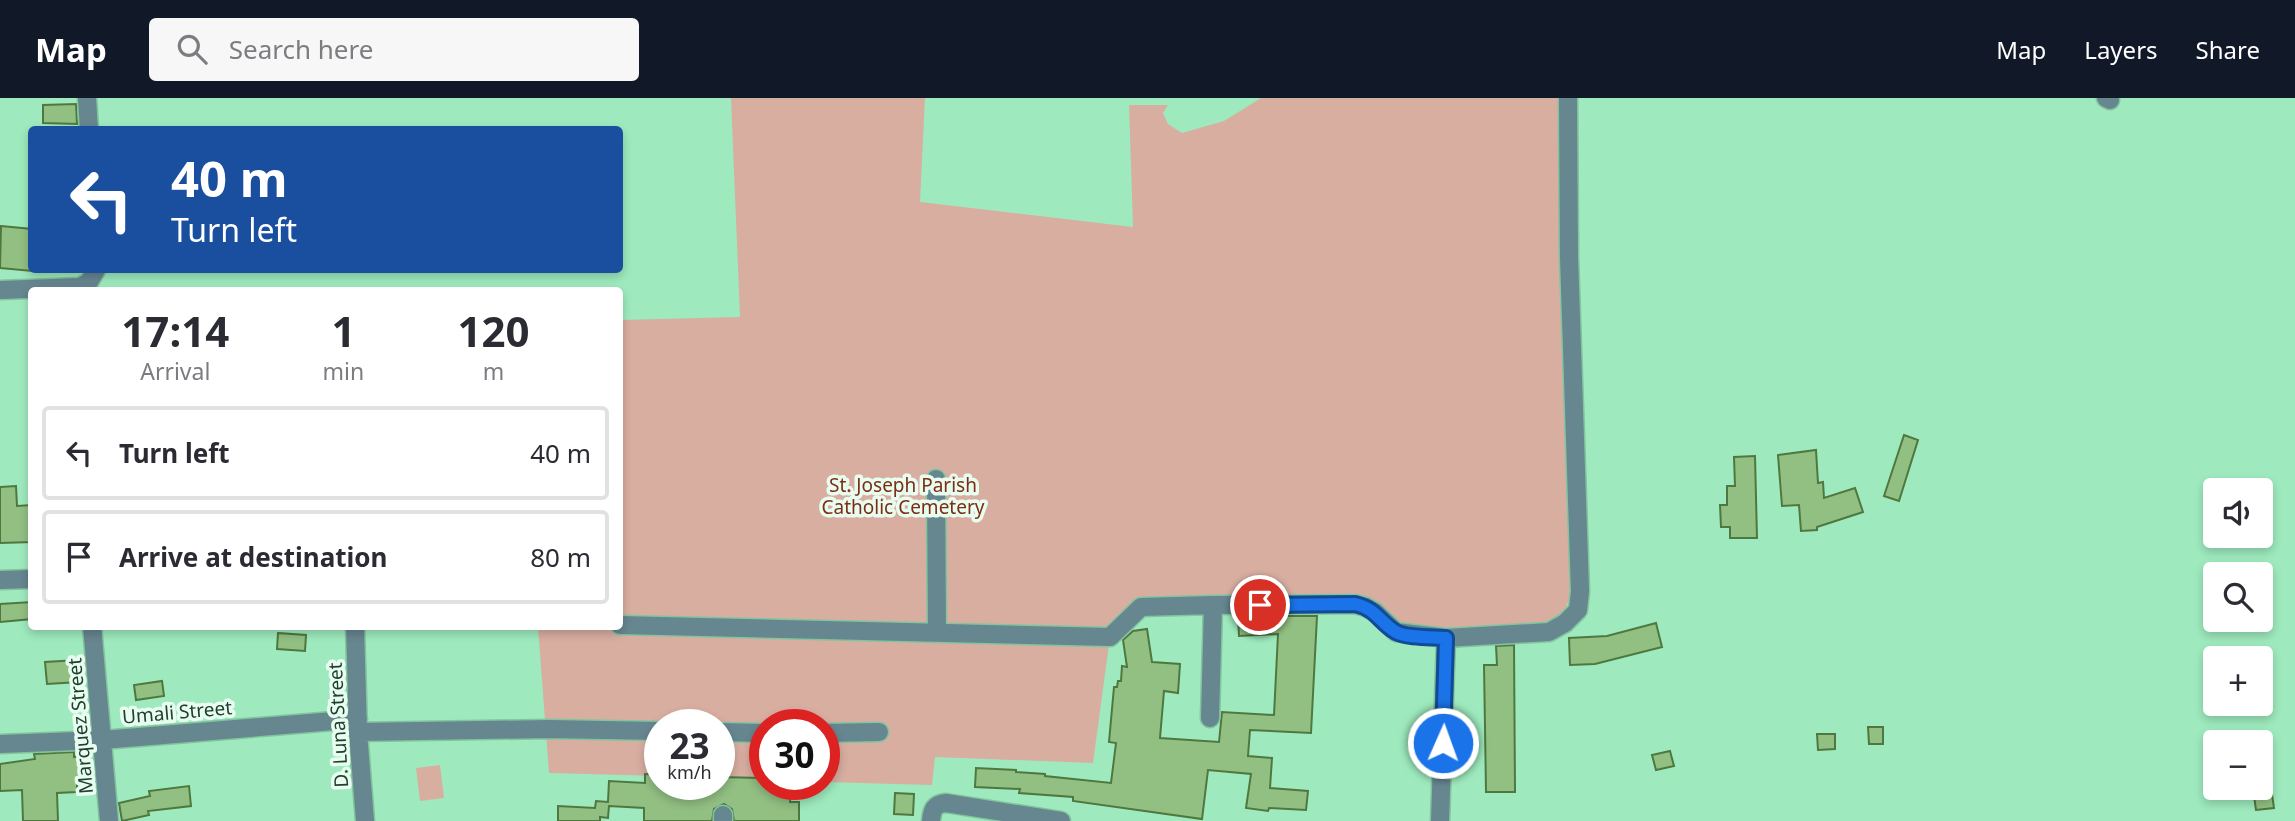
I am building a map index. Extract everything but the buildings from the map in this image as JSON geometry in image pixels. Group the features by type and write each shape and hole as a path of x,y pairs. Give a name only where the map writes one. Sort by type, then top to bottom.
{"street":[{"path":"86,98 89,126"},
{"path":"623,625 1110,637 1141,607 1355,604 1375,612 1396,632 1446,638 1549,632 1565,623 1578,610 1580,591 1569,257 1568,98"},
{"path":"80,287 89,282 94,273"},
{"path":"0,290 28,289"},
{"path":"936,480 937,632"},
{"path":"0,580 28,579"},
{"path":"1210,718 1213,605"},
{"name":"Marquez Street","path":"92,630 109,821"},
{"name":"D. Luna Street","path":"355,630 365,821"},
{"path":"1440,821 1446,638"},
{"name":"Umali Street","path":"0,744 358,725 644,731"},
{"path":"840,733 879,732"},
{"path":"931,821 932,810 939,803 1061,821"}],"green space":[{"name":"St. Joseph Parish Catholic Cemetery","path":"731,98 925,98 920,202 1133,227 1129,105 1168,105 1163,113 1168,124 1182,133 1224,121 1261,98 1562,98 1571,595 1563,615 1548,626 1447,632 1400,630 1374,605 1142,602 1110,637 1093,763 935,757 932,785 840,782 840,709 749,709 749,779 735,779 735,709 644,709 644,776 549,773 538,630 623,630 623,320 740,317"},
{"path":"440,765 444,798 420,801 416,768"}],"route":[{"path":"1260,605 1355,604 1375,612 1396,632 1446,638 1443,743"}]}
